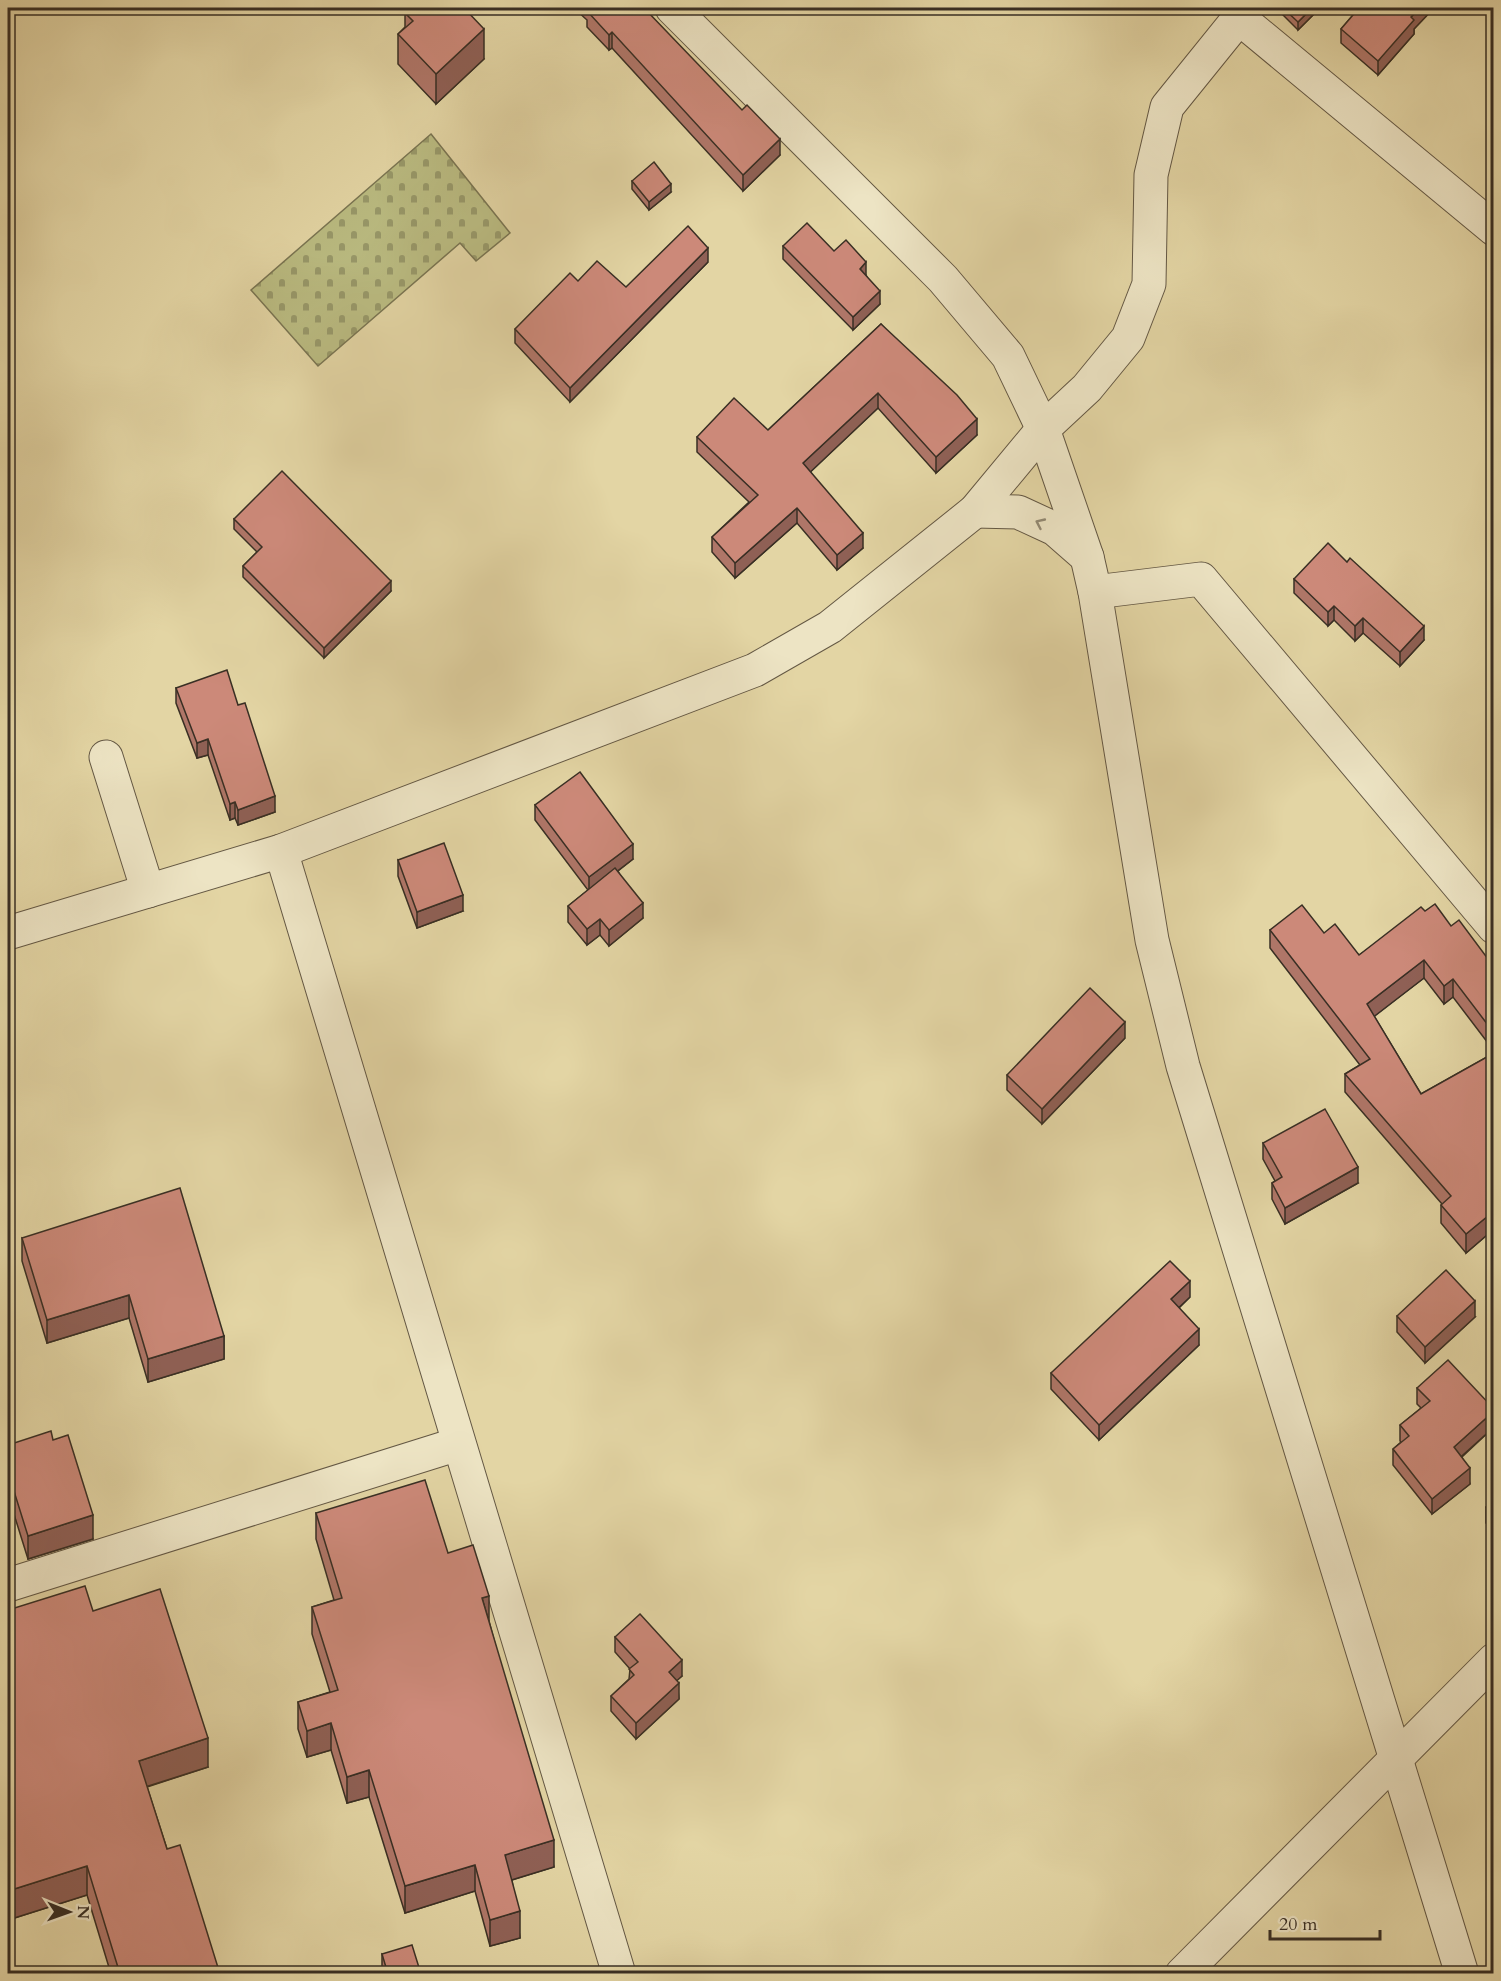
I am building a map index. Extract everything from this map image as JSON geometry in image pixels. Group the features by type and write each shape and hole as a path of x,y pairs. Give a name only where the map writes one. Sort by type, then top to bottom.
{"street":[{"path":"672,8 943,279 1008,356 1044,429 1087,557 1095,592 1152,940 1183,1066 1462,1974"},
{"path":"8,933 281,851 755,670 830,627 975,511 1044,429 1087,388 1128,338 1149,284 1151,175 1167,108 1243,12 1494,229"},
{"path":"975,511 1018,512 1055,530 1087,557"},
{"path":"1095,592 1201,579 1494,927"},
{"path":"105,757 148,891"},
{"path":"281,851 619,1974"},
{"path":"8,1585 458,1444"},
{"path":"1182,1974 1396,1756 1494,1660"}],"green space":[{"path":"431,134 510,233 476,261 460,243 318,366 251,290"}],"building":[{"path":"411,8 464,8 484,29 436,74 398,34 413,21 405,13"},
{"path":"589,8 644,8 742,110 747,105 780,139 743,175 612,32 609,35 587,11"},
{"path":"1283,8 1312,8 1298,22"},
{"path":"1359,8 1420,8 1411,17 1414,20 1378,61 1341,29"},
{"path":"654,162 671,184 649,202 632,181"},
{"path":"807,223 834,251 846,240 866,262 860,269 880,291 853,317 783,246"},
{"path":"688,226 708,248 570,388 515,329 570,273 578,281 597,261 626,287"},
{"path":"881,324 957,395 977,419 936,457 878,393 803,463 863,533 837,555 797,508 735,563 712,537 758,495 697,437 734,398 768,430"},
{"path":"282,471 391,581 324,648 243,566 262,547 234,519"},
{"path":"1328,543 1347,562 1350,558 1424,626 1400,652 1363,618 1355,626 1334,606 1328,612 1294,579"},
{"path":"227,670 238,705 245,703 275,796 238,810 235,802 230,804 208,739 197,743 176,688"},
{"path":"580,772 633,844 589,877 535,805"},
{"path":"444,843 463,895 417,912 398,860"},
{"path":"615,868 643,903 609,930 600,919 587,929 568,906"},
{"path":"1435,904 1451,926 1459,920 1494,967 1494,1033 1453,979 1444,986 1424,960 1367,1004 1421,1094 1494,1053 1494,1211 1466,1234 1441,1205 1451,1196 1345,1074 1370,1059 1270,930 1302,905 1324,933 1335,924 1359,955 1421,907 1425,911"},
{"path":"1090,988 1125,1022 1042,1109 1007,1075"},
{"path":"1325,1109 1358,1167 1285,1208 1272,1183 1282,1177 1263,1143"},
{"path":"180,1188 224,1336 148,1359 129,1295 47,1320 22,1238"},
{"path":"1170,1261 1190,1281 1171,1299 1199,1329 1099,1425 1051,1373"},
{"path":"1446,1270 1475,1301 1425,1347 1397,1316"},
{"path":"1448,1360 1494,1411 1454,1447 1470,1468 1432,1499 1393,1449 1409,1436 1400,1425 1430,1401 1417,1388"},
{"path":"51,1431 53,1440 68,1435 93,1515 28,1536 8,1472 8,1445"},
{"path":"425,1480 448,1553 473,1545 489,1596 482,1598 554,1840 505,1855 520,1911 490,1920 475,1865 405,1886 369,1770 347,1777 331,1723 307,1731 298,1702 338,1690 312,1607 342,1598 316,1513"},
{"path":"1494,1500 1494,1516 1486,1507"},
{"path":"85,1586 93,1611 160,1589 208,1738 139,1761 167,1849 180,1845 220,1974 120,1974 87,1866 8,1891 8,1610"},
{"path":"640,1614 682,1660 669,1672 679,1683 636,1723 611,1696 634,1675 629,1669 638,1662 615,1637"},
{"path":"412,1945 421,1974 388,1974 382,1954"}]}
